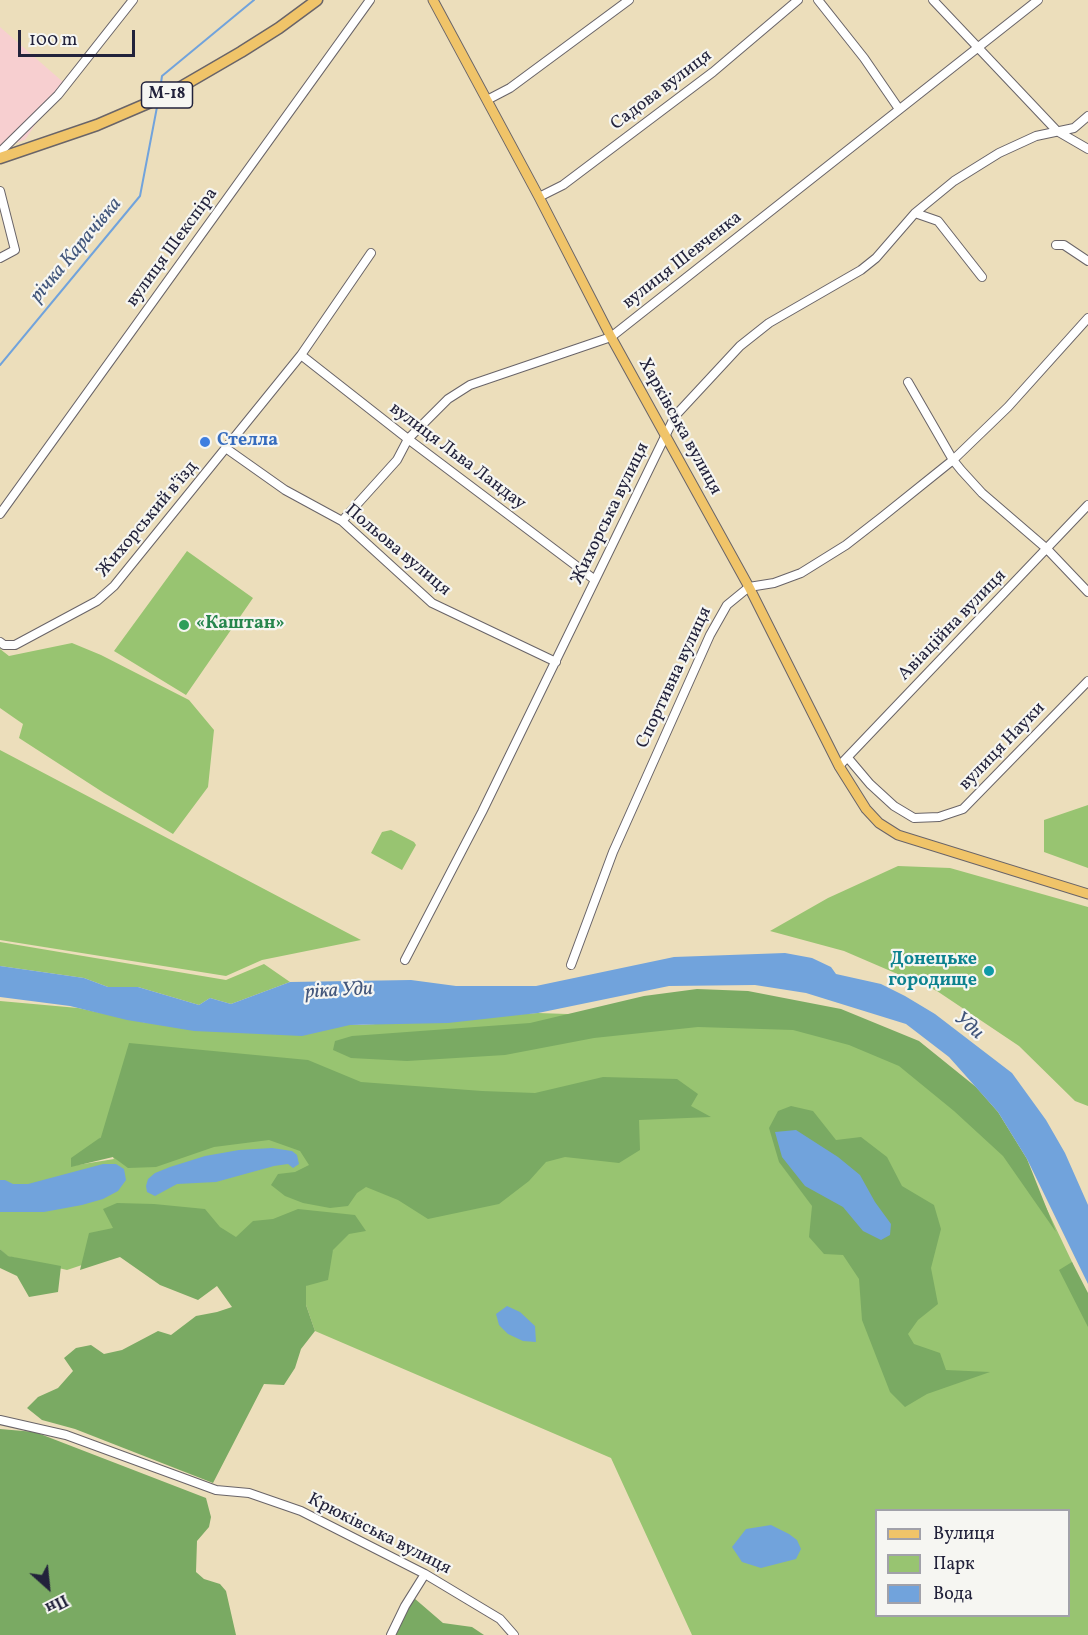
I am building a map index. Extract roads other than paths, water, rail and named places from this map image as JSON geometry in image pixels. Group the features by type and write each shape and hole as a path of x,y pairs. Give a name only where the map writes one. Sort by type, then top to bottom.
{"highway":[{"name":"М-18","path":"0,158 97,125 167,95 260,40 317,0"}],"main road":[{"name":"Харківська вулиця","path":"433,0 610,337 748,587 839,766 872,816 898,835 1088,894"}],"street":[{"path":"0,152 58,95 133,0"},
{"name":"вулиця Шекспіра","path":"0,514 370,0"},
{"path":"487,100 510,88 629,0"},
{"name":"Садова вулиця","path":"539,198 564,185 713,72 798,0"},
{"path":"818,0 864,58 899,109"},
{"path":"933,0 1057,131 1088,149"},
{"name":"вулиця Шевченка","path":"342,520 397,460 408,439 448,399 470,385 610,337 1038,0"},
{"name":"Жихорська вулиця","path":"405,960 482,812 675,416 741,346 768,323 861,270 876,258 915,213 954,181 999,153 1036,136 1074,128 1088,116"},
{"path":"0,191 15,250 0,258"},
{"path":"915,213 938,221 982,277"},
{"path":"1056,245 1064,245 1088,261"},
{"name":"Жихорський в’їзд","path":"0,642 4,645 15,645 97,601 114,586 302,355 371,253"},
{"path":"748,587 774,583 801,573 846,545 953,460 1008,407 1088,318"},
{"name":"вулиця Льва Ландау","path":"302,355 408,439 595,580"},
{"path":"908,382 953,460 982,493 1047,549 1088,592"},
{"name":"Польова вулиця","path":"227,449 285,490 342,520 432,603 556,662"},
{"name":"Авіаційна вулиця","path":"839,766 1088,505"},
{"name":"Спортивна вулиця","path":"571,965 613,852 710,635 727,605 748,587"},
{"name":"вулиця Науки","path":"848,758 870,784 894,806 914,818 939,817 963,809 1088,681"},
{"name":"Крюківська вулиця","path":"0,1420 66,1436 216,1490 249,1493 301,1511 425,1574 500,1619 514,1635"},
{"path":"391,1635 405,1606 425,1574"}],"water":[{"name":"ріка Уди","path":"785,953 812,958 831,967 836,974 881,984 905,996 935,1014 1012,1073 1046,1120 1065,1153 1088,1205 1088,1284 1027,1159 998,1112 949,1057 906,1024 806,993 755,985 669,986 538,1013 448,1023 350,1025 302,1036 194,1031 127,1020 70,1006 0,997 0,966 84,978 108,987 138,987 199,1005 210,998 231,1004 290,982 411,980 456,986 536,986 674,957"},
{"path":"796,1130 838,1157 860,1175 891,1224 890,1235 881,1240 863,1231 843,1207 805,1186 782,1157 775,1132"},
{"path":"272,1148 292,1151 297,1155 299,1164 293,1168 288,1164 274,1166 216,1182 177,1184 155,1196 147,1192 148,1179 155,1173 170,1167 205,1156 239,1150"},
{"path":"103,1164 116,1164 124,1169 126,1180 118,1191 103,1199 44,1212 0,1212 0,1180 13,1184 28,1184"},
{"path":"507,1306 520,1312 535,1326 536,1342 523,1341 508,1334 499,1325 496,1314"},
{"path":"771,1525 797,1540 801,1549 796,1559 761,1568 742,1562 732,1547 746,1529"}],"waterway":[{"name":"річка Карачівка","path":"160,90 162,76 254,0"},
{"name":"річка Карачівка","path":"0,365 140,196 157,107"}],"place":[{"name":"Стелла","path":"205,442"},
{"name":"«Каштан»","path":"184,625"},
{"name":"Донецьке городище","path":"989,971"}],"water label":[{"name":"Уди","path":"968,1027"}]}
